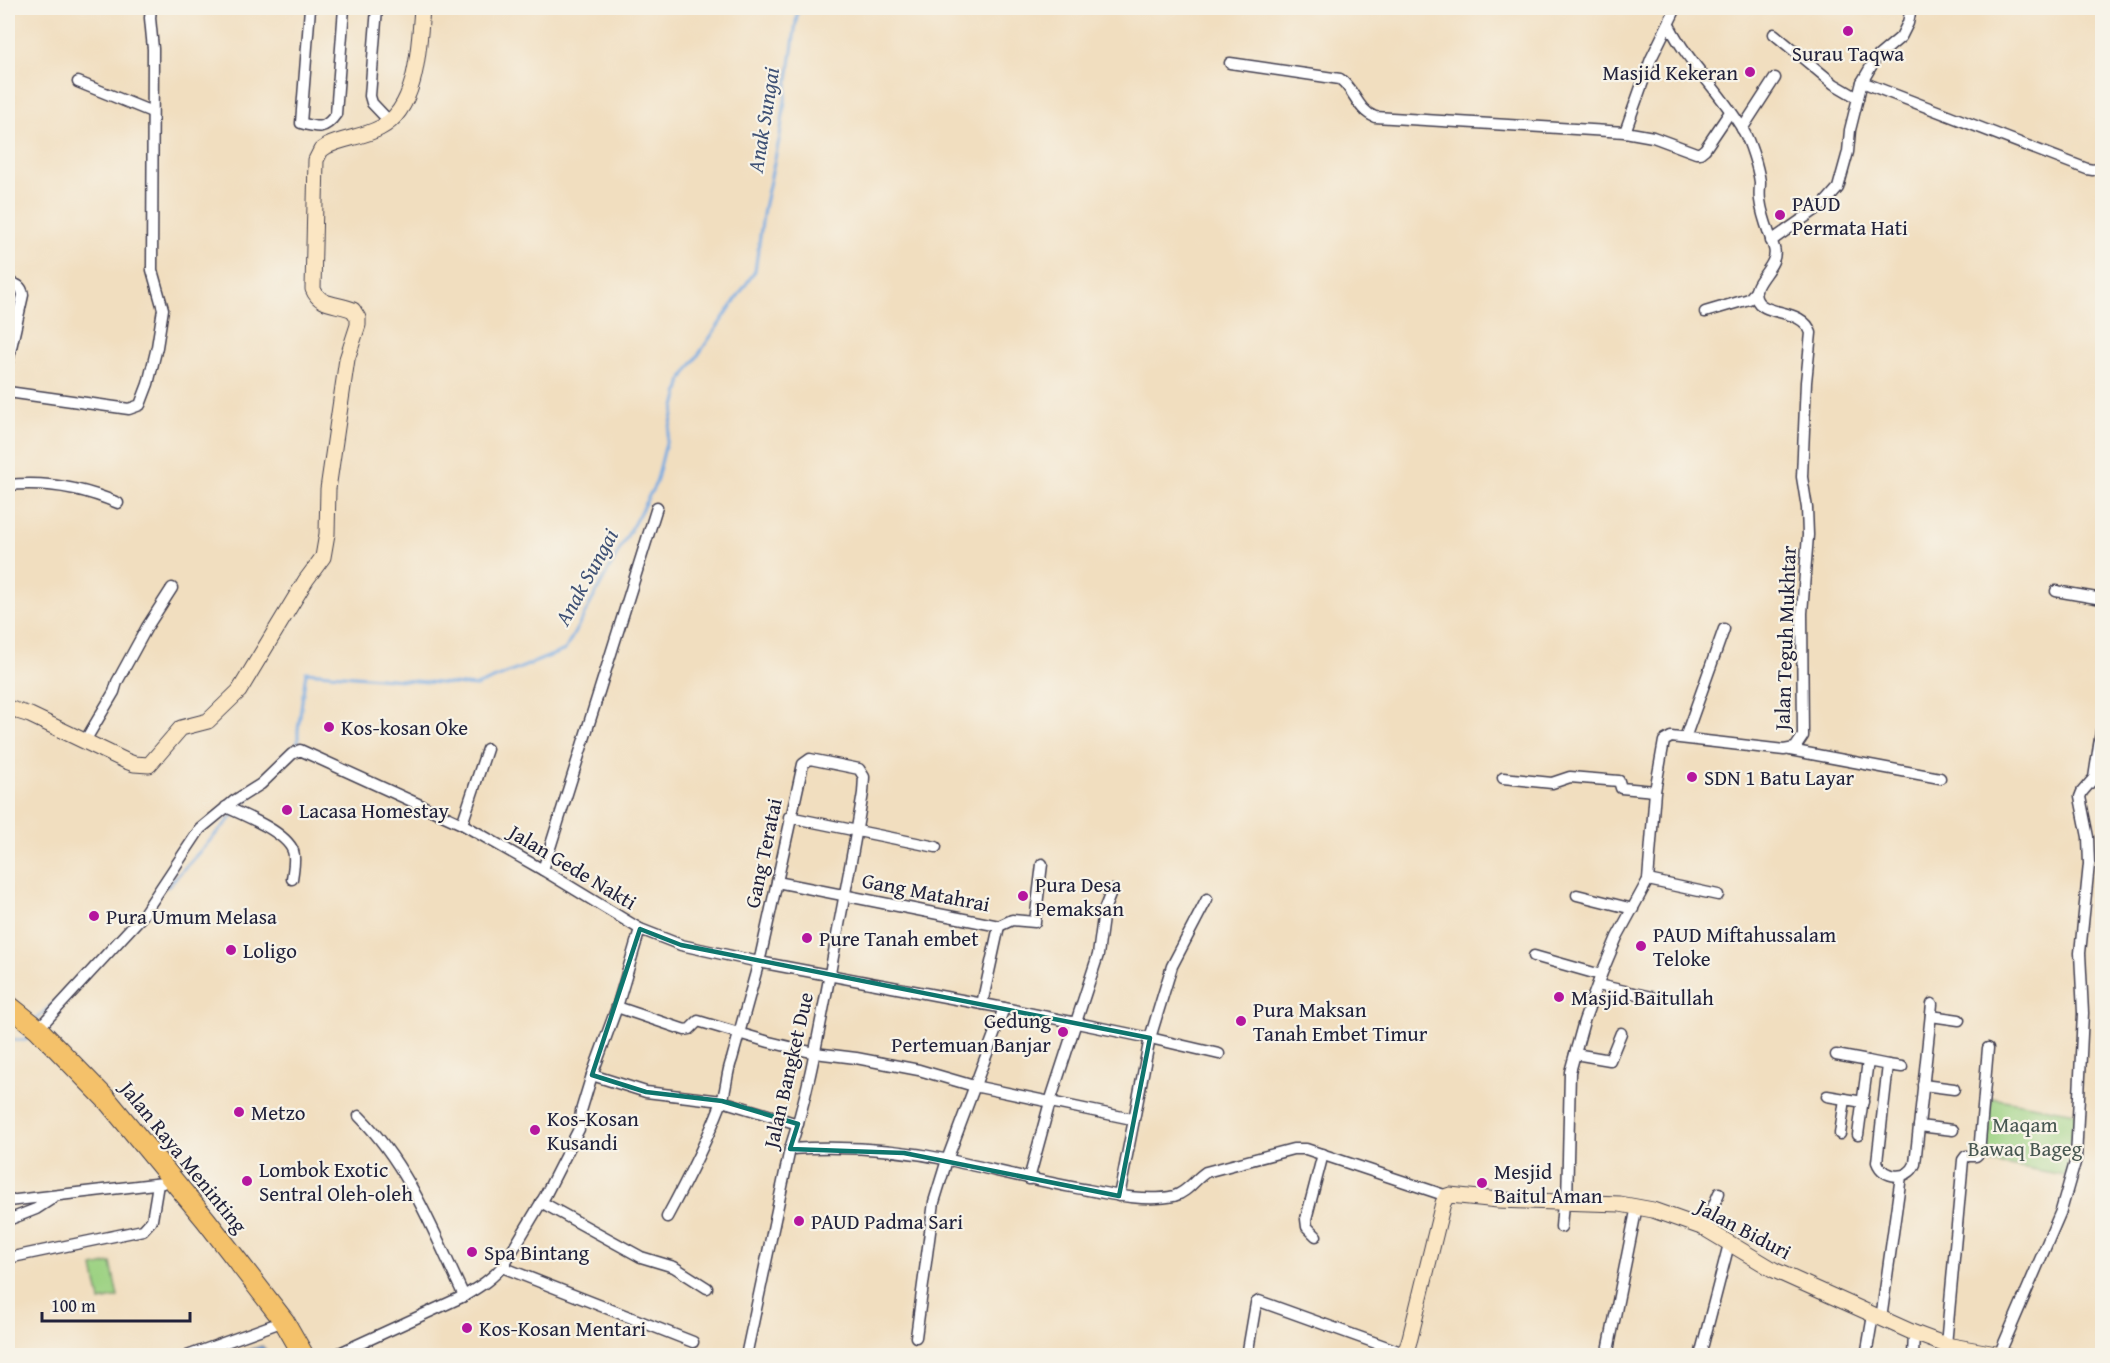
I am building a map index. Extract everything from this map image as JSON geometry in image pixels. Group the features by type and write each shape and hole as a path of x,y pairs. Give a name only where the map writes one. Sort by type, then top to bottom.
{"highway":[{"name":"Jalan Raya Meninting","path":"8,1005 32,1025 107,1100 165,1183 206,1220 284,1321 304,1356"}],"street":[{"path":"8,392 129,410 137,408 142,402 153,365 163,309 152,270 153,49 151,8"},
{"path":"310,8 302,123 316,128 330,123 336,114 344,8"},
{"path":"377,8 370,96 372,103 390,122"},
{"path":"8,708 30,715 126,761 148,765 181,728 210,720 243,686 306,580 323,558 327,534 328,489 346,359 358,325 353,310 325,303 317,298 313,289 316,160 319,153 327,146 378,130 400,112 410,92 422,8"},
{"path":"1625,132 1651,59 1676,8"},
{"path":"1773,245 1824,204 1838,188 1848,152 1850,130 1862,82 1876,58 1901,37 1911,8"},
{"path":"1669,25 1693,64 1749,141 1760,183 1759,199 1766,230 1773,245 1772,262 1749,299 1705,312"},
{"path":"1774,34 1834,84 1858,98"},
{"path":"1230,63 1340,79 1361,109 1375,117 1625,132 1653,137 1696,153 1705,149 1730,112"},
{"path":"1742,129 1775,78"},
{"path":"78,82 152,112"},
{"path":"1862,82 2087,169 2103,168"},
{"path":"8,282 21,288 23,295 8,361"},
{"name":"Jalan Teguh Mukhtar","path":"1685,738 1790,750 1800,744 1803,736 1802,613 1808,535 1802,477 1806,382 1811,333 1802,319 1759,303 1756,291"},
{"path":"8,485 62,486 90,492 118,504"},
{"path":"543,870 657,507"},
{"path":"86,741 147,627 172,588"},
{"path":"2056,591 2103,599"},
{"path":"1561,1227 1565,1203 1569,1081 1575,1054 1617,937 1648,880 1655,791 1664,741 1671,736 1685,738 1724,629"},
{"path":"1999,1355 2061,1211 2076,1159 2083,1013 2080,953 2089,864 2088,837 2080,797 2094,778 2103,725"},
{"path":"462,824 487,749"},
{"path":"1790,750 1940,778"},
{"name":"Jalan Gede Nakti","path":"32,1025 143,915 200,830 233,810 299,751 462,824 640,929 681,945 829,976 1004,1008 1219,1054"},
{"name":"Gang Teratai","path":"667,1217 693,1168 722,1101 726,1073 759,962 789,818 803,764 806,760 813,759 859,769 864,777 863,793"},
{"path":"1503,778 1552,783 1570,777 1619,781 1621,788 1655,791"},
{"name":"Jalan Bangket Due","path":"746,1356 790,1149 815,1053 846,896 863,793"},
{"path":"233,810 256,821 288,842 294,856 292,879"},
{"path":"789,818 936,847"},
{"path":"982,1004 999,926 1012,920 1035,922 1042,864"},
{"path":"1648,880 1718,895"},
{"name":"Gang Matahrai","path":"777,882 999,926"},
{"path":"1029,1179 1050,1102 1098,955 1104,910 1112,890"},
{"path":"1577,895 1633,909"},
{"path":"1119,1196 1132,1119 1150,1038 1172,966 1207,899"},
{"path":"333,1356 464,1296 482,1285 502,1267 541,1202 579,1129 581,1111 618,1007 640,929"},
{"path":"1534,956 1660,999"},
{"path":"1888,1065 1877,1162 1887,1174 1901,1176 1913,1168 1932,1004"},
{"path":"618,1007 685,1030 690,1029 698,1021 815,1053 919,1070 974,1086 1132,1119"},
{"path":"916,1337 934,1202 947,1160 1004,1008"},
{"path":"1930,1016 1959,1020"},
{"path":"1575,1054 1610,1060 1621,1034"},
{"path":"1946,1345 1963,1160 1966,1156 1976,1156 1979,1153 1988,1048"},
{"path":"1836,1055 1902,1067"},
{"path":"1858,1135 1868,1061"},
{"path":"592,1075 646,1092 722,1101 798,1124"},
{"path":"1923,1085 1954,1089"},
{"path":"1827,1095 1863,1102"},
{"path":"1840,1134 1845,1099"},
{"path":"359,1116 371,1128 405,1173 464,1296"},
{"path":"1919,1126 1953,1130"},
{"path":"790,1149 869,1149 947,1160 1119,1196 1174,1196 1188,1190 1197,1178 1206,1172 1293,1149 1306,1149 1447,1196 1443,1203 1410,1338 1407,1348 1401,1354 1259,1301 1256,1303 1247,1356"},
{"path":"1316,1236 1307,1227 1306,1219 1323,1154"},
{"path":"1866,1356 1877,1317 1901,1176"},
{"path":"8,1201 165,1183 152,1220 143,1230 8,1258"},
{"path":"1704,1228 1719,1193"},
{"path":"8,1220 36,1209 56,1196"},
{"name":"Jalan Biduri","path":"1447,1196 1637,1206 1704,1228 1774,1270 1914,1333 1946,1345 2007,1356"},
{"path":"541,1202 641,1257 674,1267 707,1288"},
{"path":"1607,1356 1637,1206"},
{"path":"1700,1356 1729,1244"},
{"path":"502,1267 693,1342"},
{"path":"187,1356 284,1321"},
{"path":"1912,1356 1914,1333"}],"highlighted area":[{"path":"640,929 681,945 1150,1038 1119,1196 904,1153 790,1149 798,1124 722,1101 646,1092 592,1075"}],"green space":[{"name":"Maqam Bawaq Bageg","path":"1992,1098 2076,1113 2065,1176 1980,1161"},
{"path":"111,1263 118,1297 100,1301 93,1267"}],"water":[{"path":"262,1346 270,1355 233,1355"}],"waterway":[{"name":"Anak Sungai","path":"298,747 298,730 306,672 476,686 565,650 656,483 682,379 755,271 764,208 780,136 798,8"},
{"name":"Anak Sungai","path":"167,887 252,795"},
{"name":"Anak Sungai","path":"36,1019 58,1000"},
{"name":"Anak Sungai","path":"8,1040 26,1040 30,1030"}],"place":[{"name":"Surau Taqwa","path":"1848,31"},
{"name":"Masjid Kekeran","path":"1750,72"},
{"name":"PAUD Permata Hati","path":"1780,215"},
{"name":"Kos-kosan Oke","path":"329,727"},
{"name":"SDN 1 Batu Layar","path":"1692,777"},
{"name":"Lacasa Homestay","path":"287,810"},
{"name":"Pura Desa Pemaksan","path":"1023,896"},
{"name":"Pura Umum Melasa","path":"94,916"},
{"name":"Pure Tanah embet","path":"807,938"},
{"name":"PAUD Miftahussalam Teloke","path":"1641,946"},
{"name":"Loligo","path":"231,950"},
{"name":"Masjid Baitullah","path":"1559,997"},
{"name":"Pura Maksan Tanah Embet Timur","path":"1241,1021"},
{"name":"Gedung Pertemuan Banjar","path":"1063,1032"},
{"name":"Metzo","path":"239,1112"},
{"name":"Kos-Kosan Kusandi","path":"535,1130"},
{"name":"Lombok Exotic Sentral Oleh-oleh","path":"247,1181"},
{"name":"Mesjid Baitul Aman","path":"1482,1183"},
{"name":"PAUD Padma Sari","path":"799,1221"},
{"name":"Spa Bintang","path":"472,1252"},
{"name":"Kos-Kosan Mentari","path":"467,1328"}]}
